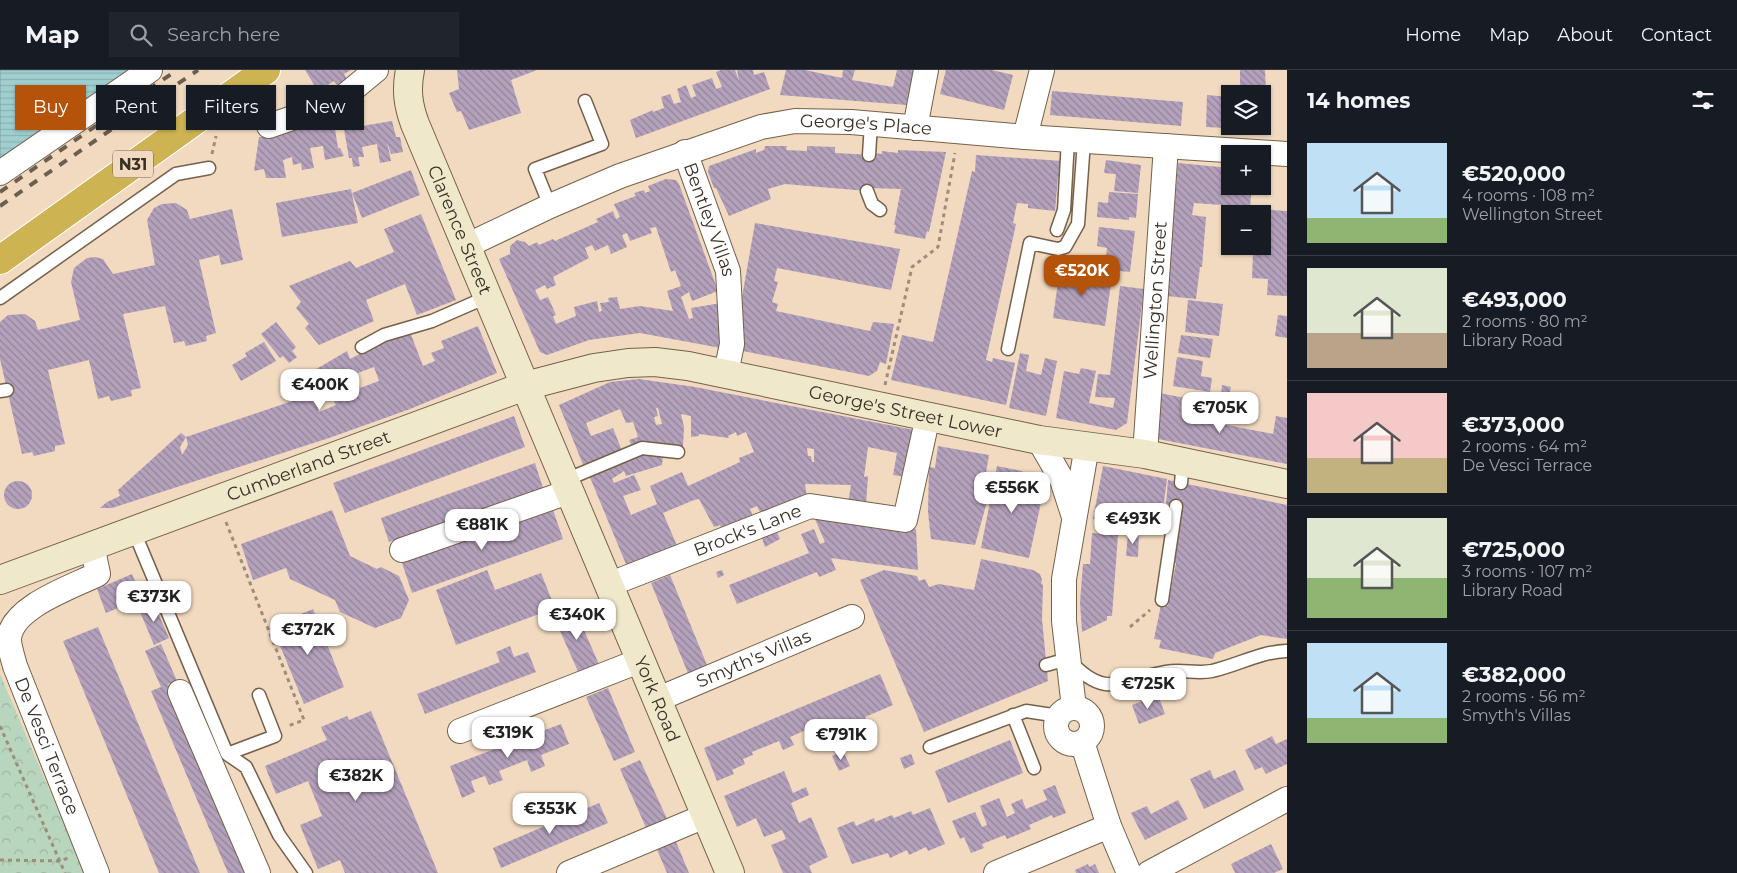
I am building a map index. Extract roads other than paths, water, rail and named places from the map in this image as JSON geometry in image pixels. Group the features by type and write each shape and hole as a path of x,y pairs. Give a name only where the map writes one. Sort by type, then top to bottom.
{"highway":[{"name":"N31","path":"0,260 266,70"}],"main road":[{"name":"Clarence Street","path":"410,70 407,86 408,105 525,386"},
{"name":"George's Street Lower","path":"525,386 594,368 628,362 655,362 726,373 1039,440 1144,454 1182,473 1287,484"},
{"name":"York Road","path":"525,386 639,661 730,873"},
{"name":"Cumberland Street","path":"0,580 133,529 525,386"}],"street":[{"path":"0,173 150,70"},
{"path":"276,124 336,103 376,70"},
{"path":"916,128 926,70"},
{"path":"1025,138 1042,70"},
{"name":"George's Place","path":"466,246 550,206 685,152 761,127 795,121 871,124 1025,138 1287,154"},
{"name":"Wellington Street","path":"1144,454 1166,146"},
{"name":"Bentley Villas","path":"685,152 728,271 732,344 726,373"},
{"name":"Brock's Lane","path":"608,585 810,506 905,520 928,416"},
{"path":"1039,440 1062,480 1076,521"},
{"path":"1088,446 1076,521 1064,579 1064,621 1068,659 1067,712 1085,712 1092,721 1088,738 1077,744 1084,748 1109,826 1129,873"},
{"path":"402,550 566,486"},
{"name":"De Vesci Terrace","path":"92,545 98,574 26,609 17,619 9,638 14,666 97,873"},
{"name":"Smyth's Villas","path":"659,707 854,625"},
{"path":"460,731 639,661"},
{"path":"180,692 258,873"},
{"path":"1149,873 1287,799"},
{"path":"570,873 706,816"},
{"path":"996,873 1109,826"}],"lane":[{"path":"550,206 535,169 602,144 585,101"},
{"path":"869,155 871,124"},
{"path":"1057,230 1064,210 1076,140"},
{"path":"1008,349 1030,244 1058,249 1065,247 1078,224 1076,140"},
{"path":"0,298 176,174 209,168"},
{"path":"867,191 872,204 880,210"},
{"path":"362,347 384,335 432,321 487,297"},
{"path":"566,486 642,448 678,452"},
{"path":"1162,600 1176,506"},
{"path":"133,529 227,754 246,767 279,835 306,873"},
{"path":"1046,665 1068,659 1093,681 1119,684 1168,671 1210,672 1268,652 1286,651"},
{"path":"227,754 275,736 259,695"},
{"path":"930,747 1026,710 1067,712"},
{"path":"1013,715 1034,768"}],"water":[{"path":"0,70 134,70 112,85 96,85 96,96 86,103 86,85 15,85 15,130 47,130 0,162"}],"railway":[{"path":"0,192 177,70"},
{"path":"0,206 198,70"}]}
